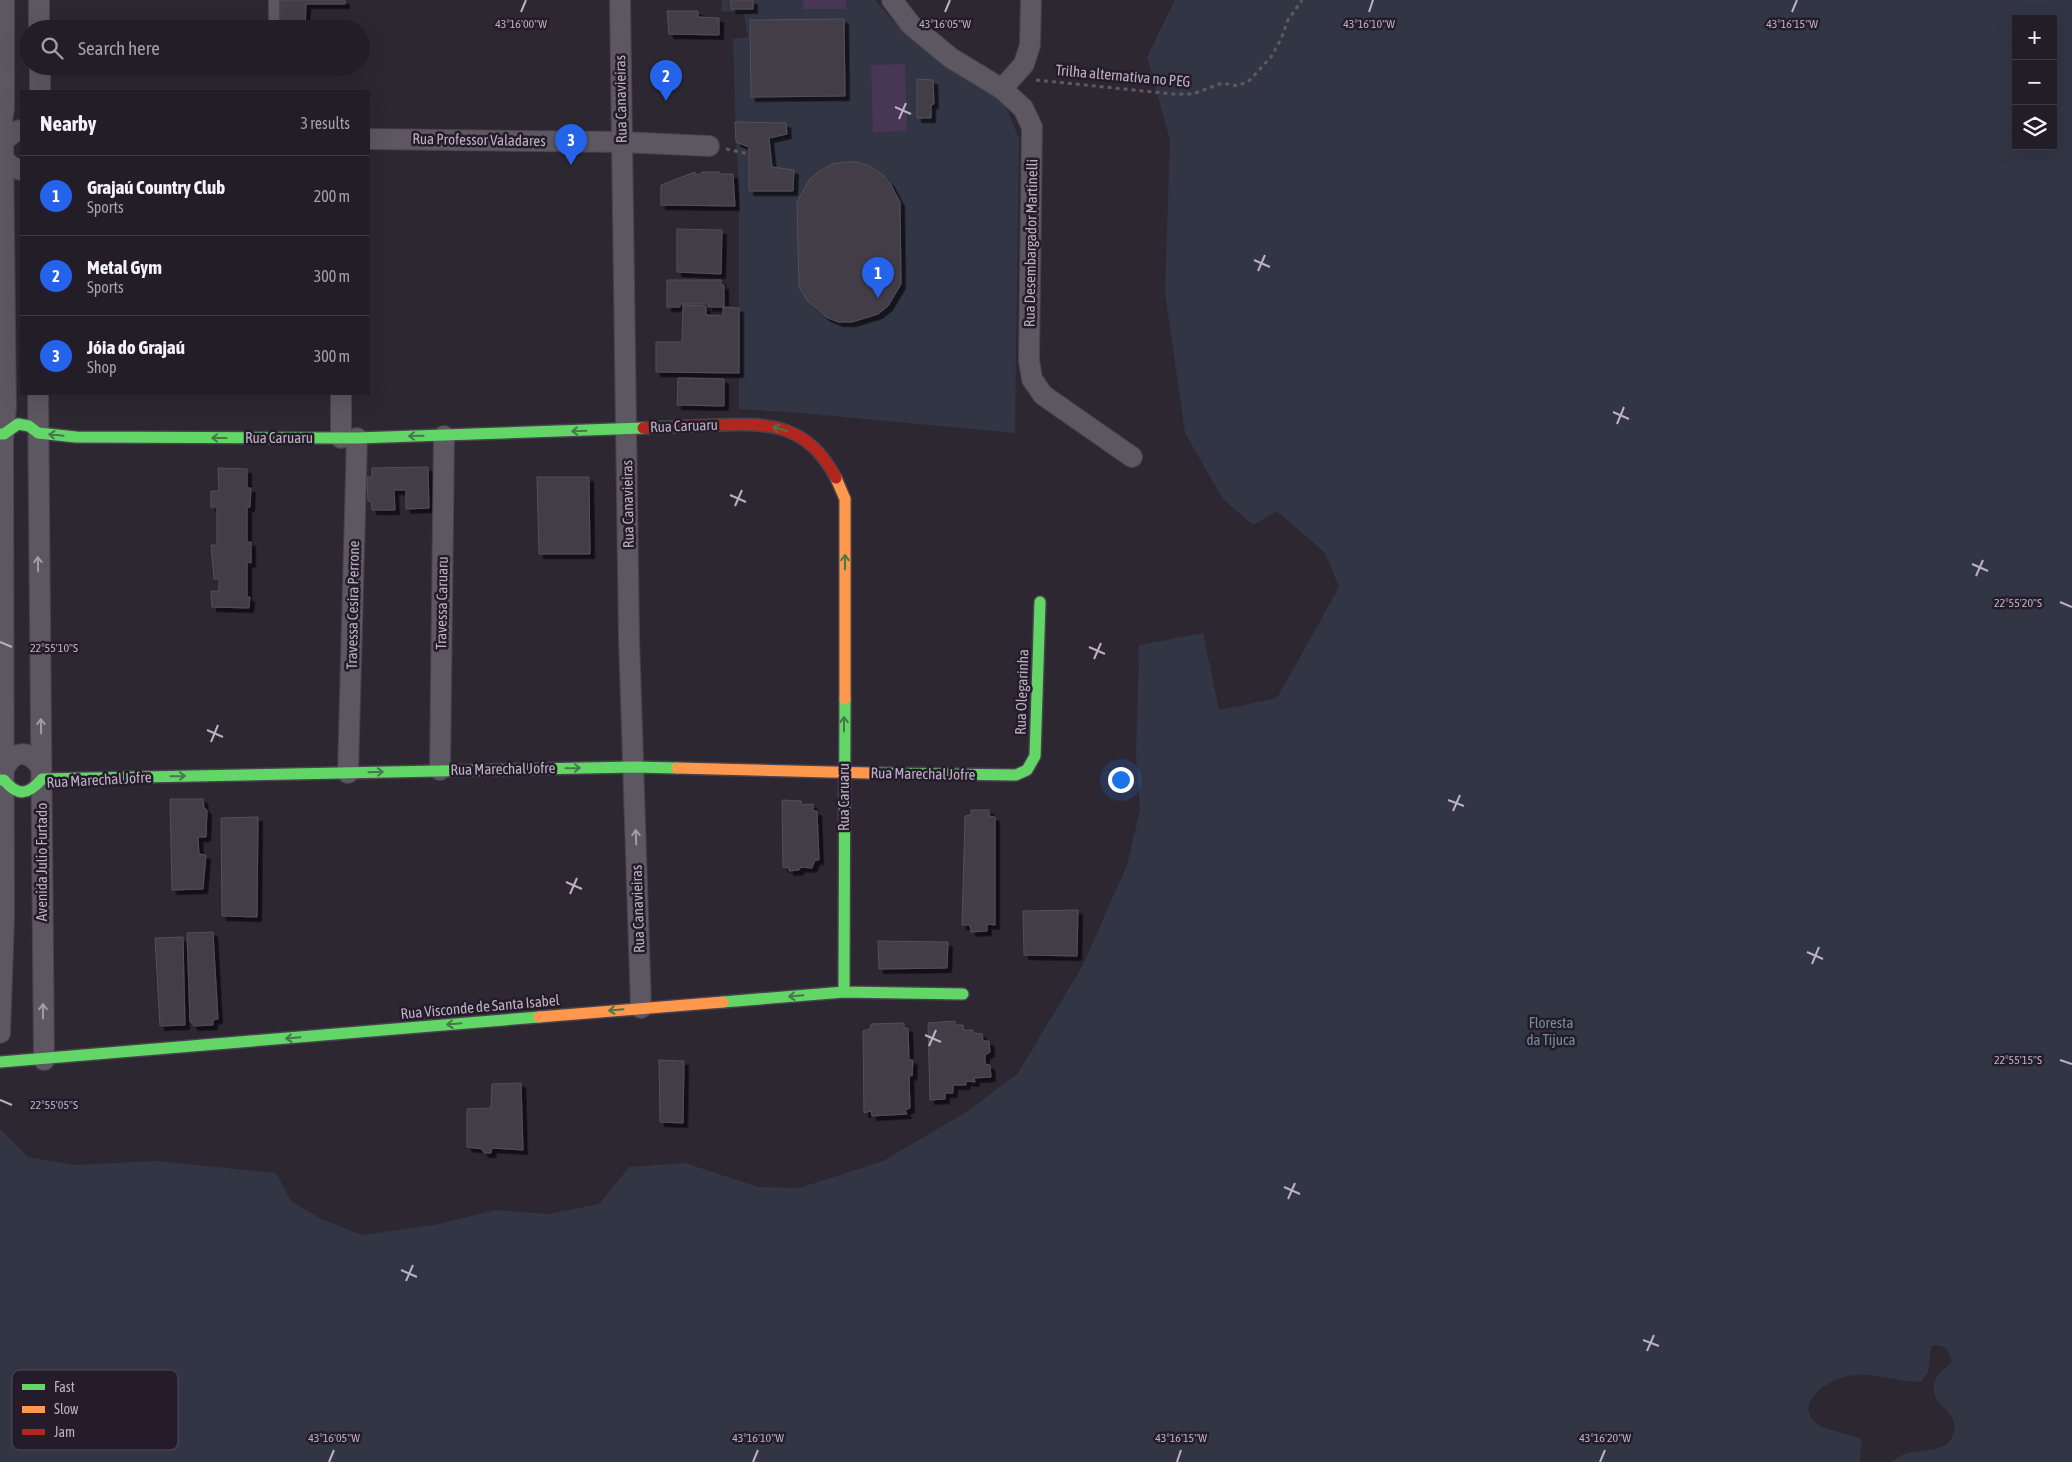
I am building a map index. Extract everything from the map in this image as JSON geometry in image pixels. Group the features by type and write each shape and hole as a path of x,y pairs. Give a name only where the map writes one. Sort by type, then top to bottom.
{"street":[{"path":"0,1033 4,917 3,438 6,407 1,127 4,109 4,0"},
{"path":"39,0 40,20"},
{"name":"Rua Canavieiras","path":"620,0 629,638 640,1008"},
{"name":"Rua Desembargador Martinelli","path":"892,0 911,25 951,58 1007,83 1023,108 1032,127 1028,360 1032,379 1043,395 1132,457"},
{"path":"1007,83 1024,64 1030,45 1031,0"},
{"path":"40,75 40,90"},
{"path":"2,148 9,134 20,130"},
{"name":"Rua Professor Valadares","path":"370,138 622,142 708,146"},
{"path":"2,148 12,167 20,170"},
{"name":"Avenida Julio Furtado","path":"38,395 44,1060"},
{"name":"Travessa Cesira Perrone","path":"341,395 349,438 348,772"},
{"name":"Rua Caruaru","path":"18,424 29,426 37,442 28,458 18,459 10,455 3,438 10,428 18,424"},
{"name":"Rua Caruaru","path":"37,442 76,437 349,438 444,436 750,424 778,427 795,435 817,450 829,464 839,480 845,499 844,992"},
{"name":"Travessa Caruaru","path":"440,770 444,436"},
{"name":"Rua Olegarinha","path":"1016,775 1027,770 1035,756 1040,602"},
{"name":"Rua Marechal Jofre","path":"26,754 34,758 42,773 34,789 26,792 16,792 9,787 3,776 9,760 17,755 26,754"},
{"name":"Rua Marechal Jofre","path":"42,773 348,772 634,767 844,773 1016,775"},
{"name":"Rua Visconde de Santa Isabel","path":"0,1062 44,1060 844,992 963,994"}],"lane":[{"path":"274,0 274,20"}],"path":[{"name":"Trilha alternativa no PEG","path":"1007,83 1173,94 1193,94 1222,83 1238,86 1250,80 1271,57 1281,39 1288,20 1302,0"}],"green space":[{"path":"722,0 875,0 893,21 919,44 969,75 1006,106 1019,139 1015,433 739,409 739,187 733,39 748,37 744,13 721,11"},
{"name":"Floresta da Tijuca","path":"1175,0 2072,0 2072,1462 1891,1462 1906,1454 1942,1447 1952,1438 1954,1424 1952,1417 1938,1402 1934,1388 1937,1377 1952,1362 1945,1348 1936,1345 1931,1346 1928,1373 1921,1382 1862,1375 1850,1376 1826,1385 1812,1398 1808,1409 1811,1418 1821,1427 1859,1438 1862,1441 1861,1462 0,1462 0,1129 28,1157 75,1165 156,1161 276,1173 291,1201 321,1219 362,1235 434,1225 496,1210 549,1214 599,1204 629,1167 685,1163 758,1187 799,1188 883,1161 968,1111 1018,1073 1082,967 1127,865 1140,810 1136,756 1139,645 1203,633 1219,710 1277,698 1339,587 1325,553 1277,511 1253,525 1223,499 1185,433 1165,293 1170,140 1147,57"}],"shaded area":[{"path":"803,0 846,0 846,9 803,9"},
{"path":"905,64 907,131 873,132 871,65"}],"building":[{"path":"281,0 345,0 345,4 306,4 305,20 281,20"},
{"path":"731,0 753,0 753,9 731,9"},
{"path":"667,11 698,11 698,17 719,18 719,35 669,34"},
{"path":"844,19 845,96 751,97 750,20"},
{"path":"917,79 933,80 934,104 931,105 931,118 917,118"},
{"path":"735,122 786,123 787,134 769,138 772,167 794,170 793,191 749,191 749,147 736,142"},
{"path":"857,162 870,166 883,175 890,183 900,202 901,284 888,306 878,314 852,322 838,322 826,317 807,300 799,287 797,202 809,180 818,172 833,164"},
{"path":"695,172 695,175 702,172 733,174 735,206 661,205 661,185"},
{"path":"677,229 722,230 721,274 677,272"},
{"path":"667,280 721,280 721,285 724,285 724,307 708,307 708,304 680,304 680,307 667,307"},
{"path":"683,305 706,306 706,315 723,316 723,307 739,308 739,373 656,372 656,342 682,342"},
{"path":"678,378 724,379 724,406 677,405"},
{"path":"428,467 429,508 406,509 406,490 394,490 395,510 372,510 371,501 368,501 367,477 372,477 372,468"},
{"path":"218,468 247,469 247,488 251,488 250,507 247,508 247,542 251,542 251,563 247,562 247,597 250,597 249,608 212,607 211,591 219,591 219,579 214,579 211,545 217,545 217,507 211,507 211,491 219,491"},
{"path":"537,477 589,477 590,554 539,554"},
{"path":"170,799 203,799 204,808 207,810 206,837 198,837 199,854 206,855 203,889 172,890"},
{"path":"782,800 801,801 802,805 813,804 813,811 817,811 819,860 815,860 812,868 801,867 799,870 789,871 789,868 783,867"},
{"path":"971,810 989,810 989,816 995,817 995,925 987,924 987,931 971,932 970,925 962,925 965,816 971,815"},
{"path":"258,817 257,917 222,916 221,818"},
{"path":"1078,910 1077,956 1024,955 1023,911"},
{"path":"213,932 218,1019 213,1020 213,1025 194,1026 190,1021 187,933"},
{"path":"183,937 185,1025 160,1026 155,938"},
{"path":"878,941 948,942 947,968 879,969"},
{"path":"955,1021 955,1025 963,1025 964,1030 973,1030 973,1033 982,1034 983,1041 989,1041 990,1052 985,1055 985,1064 990,1065 991,1077 974,1078 975,1082 966,1081 966,1085 953,1085 953,1093 945,1093 945,1099 930,1100 928,1023"},
{"path":"904,1023 904,1028 908,1028 909,1060 913,1060 912,1076 909,1075 910,1108 905,1110 907,1114 872,1116 871,1111 864,1113 863,1031 870,1029 871,1024"},
{"path":"659,1060 684,1061 683,1123 660,1122"},
{"path":"521,1083 523,1150 492,1148 491,1153 484,1153 482,1149 467,1147 467,1109 491,1108 492,1084"}],"traffic: fast":[{"path":"0,434 4,434 18,424 29,426 38,433 76,437 357,438 643,428"},
{"path":"869,773 1016,775 1027,770 1035,756 1040,602"},
{"path":"844,992 845,699"},
{"path":"0,780 4,780 14,789 23,792 28,791 42,779 634,767 677,768"},
{"path":"723,1002 844,992 963,994"},
{"path":"0,1062 539,1017"}],"traffic: slow":[{"path":"836,478 845,499 845,699"},
{"path":"677,768 869,773"},
{"path":"539,1017 723,1002"}],"traffic: jam":[{"path":"643,428 736,424 786,430 800,437 813,447 825,460 836,478"}],"place":[{"name":"Metal Gym","path":"666,101"},
{"name":"Jóia do Grajaú","path":"571,165"},
{"name":"Grajaú Country Club","path":"878,298"}]}
